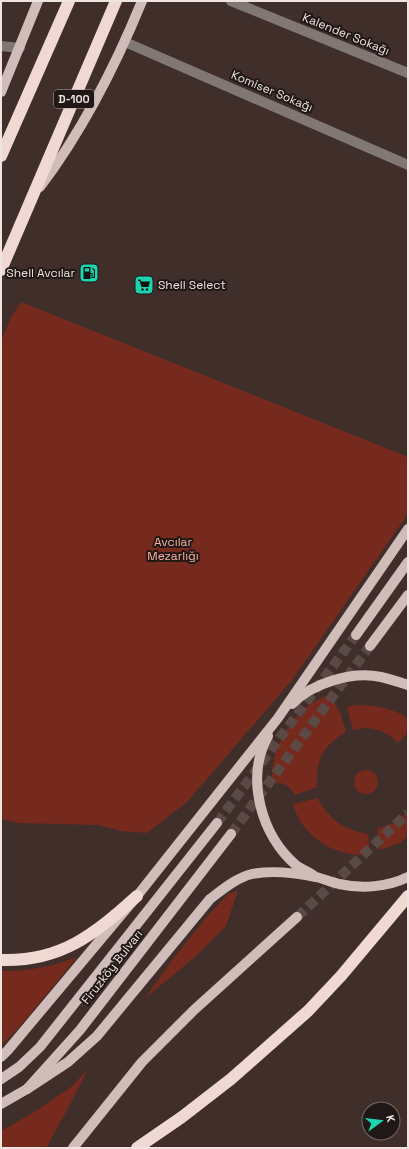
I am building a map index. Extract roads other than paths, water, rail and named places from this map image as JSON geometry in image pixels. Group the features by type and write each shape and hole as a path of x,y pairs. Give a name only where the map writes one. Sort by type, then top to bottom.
{"highway":[{"path":"1,156 69,1"},
{"name":"D-100","path":"1,270 116,1"},
{"path":"1,960 18,960 52,953 71,946 86,938 114,917 137,896"},
{"path":"137,1148 182,1117 225,1083 308,1011 341,976 408,896"}],"main road":[{"path":"1,92 38,1"},
{"path":"33,196 61,158 85,119 125,42 142,1"},
{"path":"1,1057 53,999 278,718 408,529"},
{"path":"356,635 408,562"},
{"path":"370,646 408,594"},
{"path":"316,877 298,866 286,854 274,839 265,821 260,804 258,773 264,744 278,718 298,697 323,683 351,676 380,676 408,685"},
{"name":"Firuzköy Bulvarı","path":"1,1079 20,1067 40,1047 217,823"},
{"name":"Firuzköy Bulvarı","path":"1,1104 27,1089 80,1030 232,834"},
{"path":"27,1089 68,1062 98,1036 210,899 236,881 251,875 267,872 316,877 340,884 354,886 371,886 385,884 408,876"},
{"path":"73,1148 142,1062 194,1010 297,916"}],"street":[{"name":"Kalender Sokağı","path":"231,1 408,73"},
{"name":"Komiser Sokağı","path":"125,42 408,165"},
{"path":"1,46 20,48"}],"tunnel":[{"path":"217,823 356,635"},
{"path":"231,834 370,646"},
{"path":"297,917 408,813"}],"place":[{"name":"Shell Avcılar","path":"89,273"},
{"name":"Shell Select","path":"144,285"}],"park label":[{"name":"Avcılar Mezarlığı","path":"173,549"}]}
